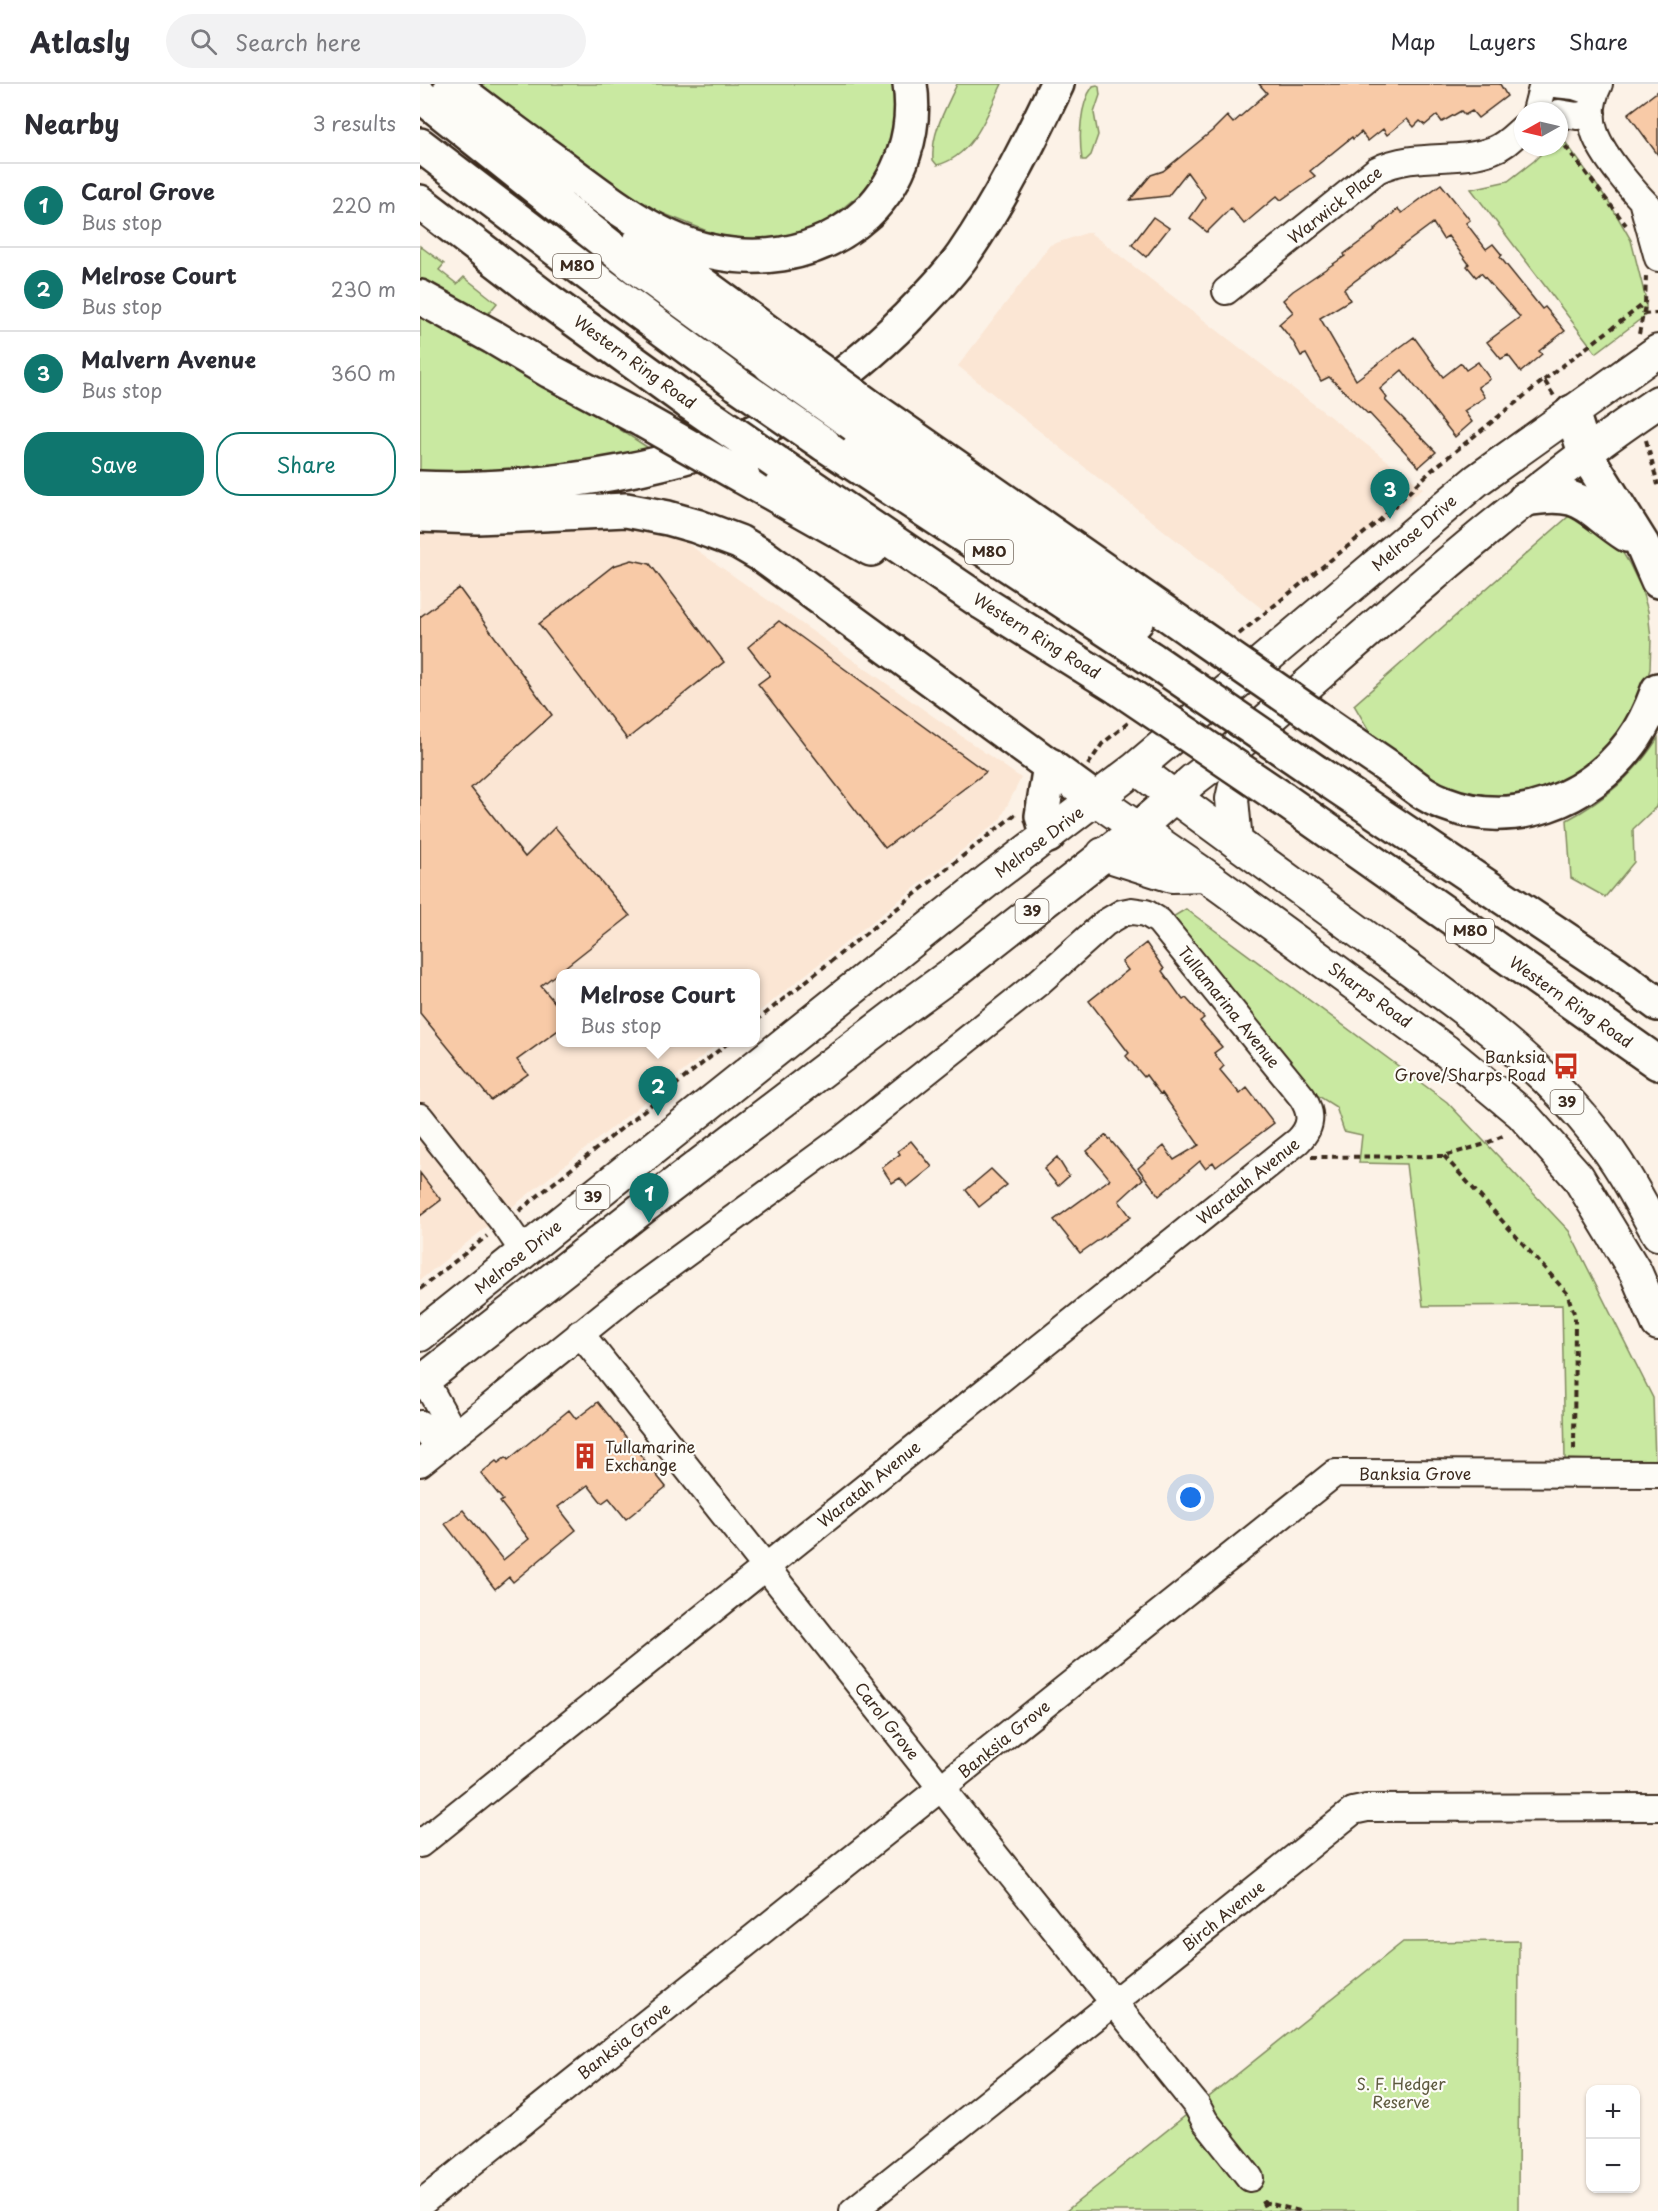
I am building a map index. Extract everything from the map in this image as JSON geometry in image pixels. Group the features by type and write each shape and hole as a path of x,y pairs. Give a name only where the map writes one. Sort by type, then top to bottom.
{"highway":[{"path":"451,84 639,237 781,358"},
{"path":"477,105 636,220 676,241 724,255 748,258 795,252 813,246 845,230 872,207 892,181 906,148 912,113 910,84"},
{"path":"420,488 498,487 591,477 643,466 707,449 755,430 800,406 880,345 962,257 1022,157 1057,84"},
{"path":"420,95 637,268 781,358 866,418 1171,646 1333,758 1472,812 1520,813 1566,798 1593,781 1632,742 1648,715 1658,690"},
{"name":"M80","path":"420,145 604,286 737,384 824,444 1171,646 1333,758 1658,1004"},
{"name":"Western Ring Road","path":"420,202 549,301 777,463 984,603 1119,688 1283,799 1658,1062"},
{"path":"420,297 859,543 984,603"},
{"path":"1572,412 1585,453 1642,544 1658,581"},
{"path":"1525,499 1552,495 1575,498 1642,544"},
{"path":"420,515 477,518 626,510 668,518 739,542 763,556 1047,778 1095,799"},
{"path":"1047,778 1042,816 1048,836"}],"main road":[{"name":"Melrose Drive","path":"420,1335 990,879 1136,768 1272,655 1442,508 1572,412 1649,346"},
{"path":"1103,854 1137,829 1231,751 1525,499 1585,453 1658,402"},
{"path":"1231,751 1238,772 1232,799 1236,842"},
{"name":"39","path":"1136,768 1447,996 1500,1038 1551,1084 1597,1134 1638,1197 1658,1234"},
{"name":"Sharps Road","path":"1095,799 1205,875 1473,1072 1522,1114 1578,1177 1636,1273 1658,1324"},
{"path":"1103,854 1172,876 1205,875"},
{"name":"39","path":"422,1381 687,1175 960,968 1103,854"},
{"path":"662,1142 687,1175"},
{"path":"1578,1177 1612,1157"}],"street":[{"path":"1555,84 1574,86 1595,97"},
{"path":"1568,113 1577,116 1595,97"},
{"path":"1595,97 1594,131 1598,144 1651,209 1652,265"},
{"name":"Warwick Place","path":"1226,291 1377,170 1399,161 1468,155 1494,150 1514,136"},
{"name":"Tullamarina Avenue","path":"580,1334 672,1263 846,1136 1038,983 1105,923 1122,913 1146,912 1159,921 1302,1097 1310,1112 1310,1120"},
{"path":"420,1118 504,1223 524,1252"},
{"name":"Waratah Avenue","path":"420,1844 1298,1141 1305,1135 1310,1120"},
{"path":"438,1448 580,1334"},
{"name":"Carol Grove","path":"580,1334 1197,2106 1205,2121 1250,2178"},
{"path":"422,1381 438,1448"},
{"path":"420,1424 438,1448"},
{"name":"Banksia Grove","path":"420,2204 1335,1473 1658,1474"},
{"name":"Birch Avenue","path":"853,2211 1353,1811 1367,1808 1658,1808"}],"path":[{"path":"1568,150 1629,229"},
{"path":"1649,346 1643,314 1652,265"},
{"path":"1544,380 1645,303"},
{"path":"1643,314 1658,313"},
{"path":"1645,440 1658,485"},
{"path":"760,1018 1026,805 1033,789 1047,778"},
{"path":"420,1289 723,1047"},
{"path":"1308,1157 1444,1156 1503,1136"},
{"path":"1444,1156 1567,1293 1575,1317 1574,1455"},
{"path":"1263,2202 1300,2211"}],"shaded area":[{"path":"1089,232 1423,488 1266,612 958,366 1050,245"},
{"path":"661,525 1021,778 1000,820 760,1011 760,969 556,969 556,1047 714,1047 420,1280 420,526"}],"green space":[{"path":"478,84 899,84 894,130 886,155 877,173 861,193 826,222 794,236 762,241 717,235 637,203"},
{"path":"957,84 1002,84 985,120 970,143 961,153 937,165 933,160 934,140"},
{"path":"1097,85 1100,95 1094,113 1098,135 1091,155 1086,160 1082,160 1080,132 1085,102 1093,86"},
{"path":"1568,146 1609,202 1631,240 1646,300 1646,315 1596,353 1471,189 1508,181 1539,156 1568,156"},
{"path":"420,246 444,264 439,270 457,284 464,277 497,303 488,314 420,281"},
{"path":"420,311 484,341 650,449 593,460 536,467 478,472 420,473"},
{"path":"1577,509 1620,548 1641,588 1648,611 1651,639 1650,669 1641,701 1624,734 1574,780 1536,793 1502,797 1475,795 1440,784 1375,741 1354,705"},
{"path":"1658,738 1656,807 1633,829 1634,862 1605,897 1571,878 1567,820 1594,804 1618,785 1639,764"},
{"path":"1186,909 1447,1102 1569,1231 1653,1398 1655,1462 1565,1459 1562,1305 1423,1306 1406,1164 1359,1163 1362,1135 1344,1131 1336,1107 1312,1092 1171,918"},
{"name":"S. F. Hedger Reserve","path":"1519,1941 1518,2211 1066,2211 1403,1942"}],"building":[{"path":"1259,84 1500,84 1507,96 1478,118 1472,111 1465,115 1461,111 1442,122 1437,115 1425,125 1420,121 1414,127 1407,119 1387,135 1383,129 1368,141 1361,132 1310,171 1315,176 1281,200 1277,196 1244,224 1231,208 1207,232 1190,218 1205,197 1187,172 1168,196 1130,200 1151,175 1163,171 1227,116 1233,123 1267,93"},
{"path":"1658,91 1658,155 1628,114"},
{"path":"1441,184 1470,220 1466,223 1486,249 1493,244 1502,255 1500,257 1542,309 1545,307 1565,331 1539,351 1542,354 1521,372 1508,355 1501,359 1487,342 1520,317 1481,273 1476,277 1448,236 1443,239 1433,223 1344,289 1350,300 1320,318 1356,380 1414,337 1443,377 1461,363 1466,370 1478,362 1490,379 1478,387 1485,397 1464,411 1472,422 1455,437 1402,370 1380,389 1387,398 1385,400 1436,452 1419,467 1369,413 1329,377 1321,381 1306,354 1301,356 1279,324 1293,312 1283,300 1293,291 1345,256 1344,254 1375,231 1398,209 1402,213"},
{"path":"1153,217 1169,228 1146,257 1132,245"},
{"path":"632,560 650,564 724,662 627,739 539,624 613,566"},
{"path":"459,588 552,715 471,788 525,857 555,827 630,916 563,969 556,969 556,974 541,986 556,1004 556,1032 517,1060 528,1074 491,1100 420,1013 420,617"},
{"path":"779,621 986,772 885,848 758,684 770,675 748,647"},
{"path":"1146,943 1164,969 1162,971 1183,1000 1186,998 1204,1018 1200,1021 1222,1047 1214,1053 1224,1066 1220,1070 1240,1094 1247,1088 1274,1123 1216,1167 1213,1162 1205,1168 1200,1161 1159,1196 1138,1168 1164,1146 1174,1160 1199,1145 1162,1093 1160,1094 1146,1075 1144,1077 1126,1056 1129,1053 1089,1001 1128,970 1122,962"},
{"path":"1106,1135 1143,1179 1119,1201 1131,1217 1080,1253 1054,1220 1110,1179 1087,1151"},
{"path":"911,1141 932,1167 907,1187 900,1178 892,1183 882,1168 900,1154 898,1151"},
{"path":"1057,1157 1069,1176 1058,1186 1044,1169"},
{"path":"991,1169 1007,1185 979,1207 966,1190"},
{"path":"420,1173 441,1200 420,1216"},
{"path":"598,1402 666,1487 626,1519 609,1498 602,1503 588,1485 558,1507 576,1530 513,1582 509,1577 495,1589 445,1524 463,1510 503,1560 529,1539 500,1502 503,1500 481,1473 496,1461 498,1463 506,1457 508,1460 569,1410 576,1419"}],"place":[{"name":"Malvern Avenue","path":"1390,519"},
{"name":"Banksia Grove/Sharps Road","path":"1566,1066"},
{"name":"Melrose Court","path":"658,1116"},
{"name":"Carol Grove","path":"649,1223"},
{"name":"Tullamarine Exchange","path":"585,1456"}]}
